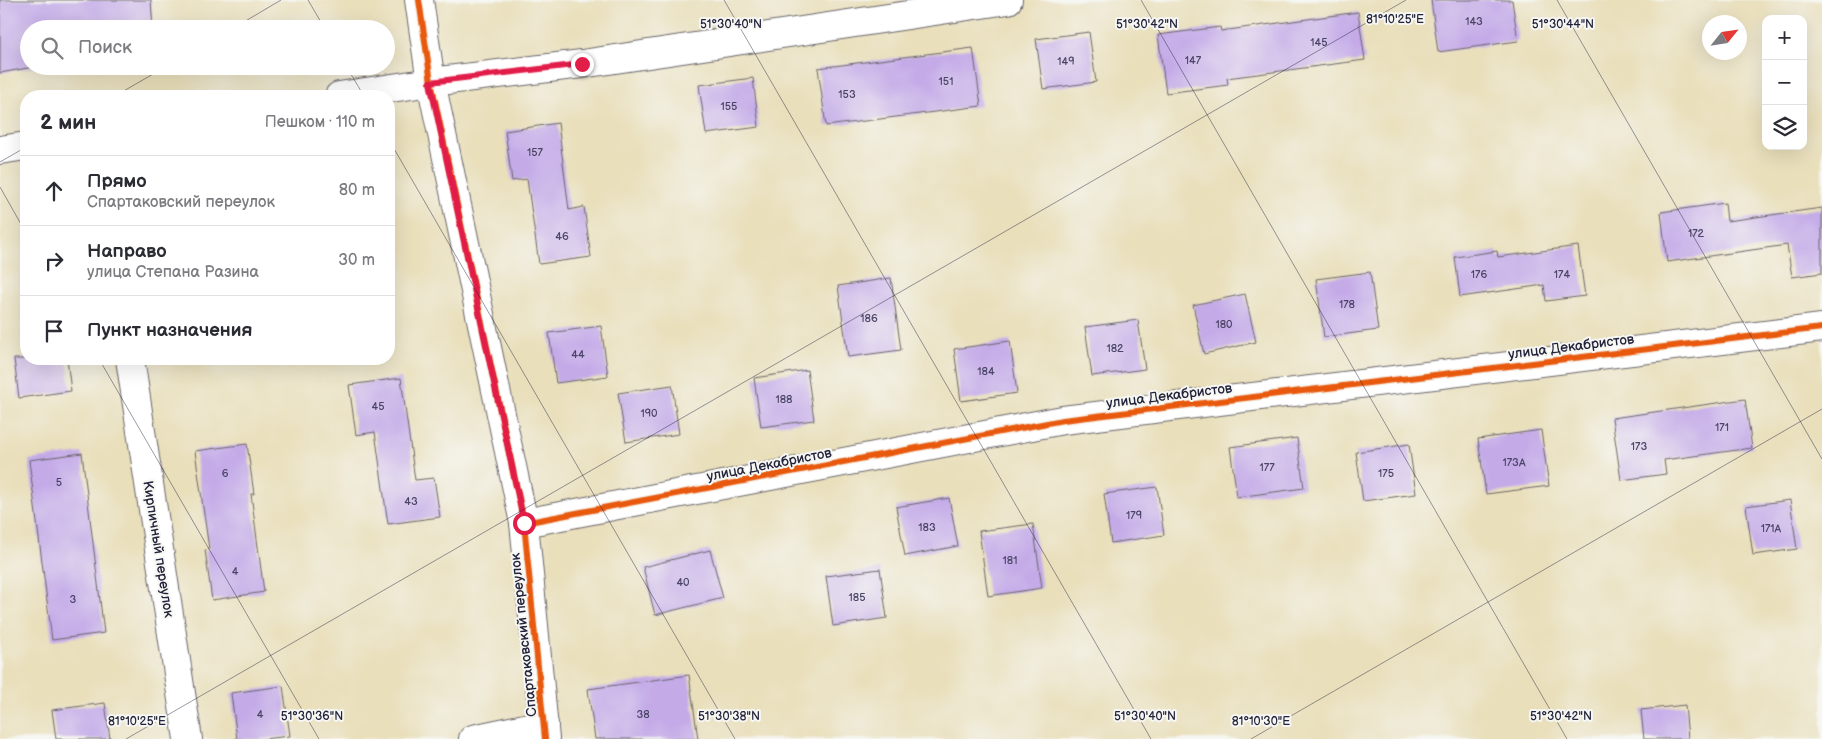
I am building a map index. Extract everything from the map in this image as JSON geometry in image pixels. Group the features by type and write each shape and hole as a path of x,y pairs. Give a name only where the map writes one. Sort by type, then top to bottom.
{"street":[{"name":"Спартаковский переулок","path":"419,0 430,82 524,523 545,732"},
{"path":"378,90 582,64 1008,0"},
{"path":"0,150 20,147"},
{"name":"улица Декабристов","path":"524,523 1063,420 1822,328"},
{"name":"Кирпичный переулок","path":"131,365 188,739"},
{"path":"473,739 545,732"}],"building":[{"path":"0,0 151,0 152,20 20,20 20,69 0,73"},
{"path":"1431,0 1512,0 1518,41 1438,52"},
{"path":"1358,12 1365,60 1227,78 1228,85 1166,93 1158,35 1220,27 1221,31"},
{"path":"1089,32 1096,82 1043,89 1036,39"},
{"path":"973,48 981,106 826,126 818,68"},
{"path":"753,78 759,127 706,134 699,85"},
{"path":"558,123 569,210 584,207 591,257 539,264 527,179 512,181 505,131"},
{"path":"1725,203 1727,221 1822,208 1822,273 1792,277 1787,245 1667,262 1661,212"},
{"path":"1578,246 1585,296 1546,301 1544,285 1460,297 1455,257 1497,251 1498,257"},
{"path":"1370,272 1378,330 1324,337 1316,279"},
{"path":"891,278 901,350 848,357 838,286"},
{"path":"1245,294 1256,342 1204,354 1193,305"},
{"path":"1138,320 1145,369 1092,376 1085,327"},
{"path":"601,326 608,376 556,383 549,333"},
{"path":"1010,341 1017,393 961,401 954,349"},
{"path":"14,359 20,359 20,365 68,365 71,391 19,398"},
{"path":"807,370 814,420 761,427 754,378"},
{"path":"401,378 415,480 434,478 440,517 388,524 375,432 356,435 349,385"},
{"path":"672,385 679,434 626,442 618,393"},
{"path":"1745,399 1752,448 1664,460 1666,474 1621,480 1612,418"},
{"path":"1541,430 1549,486 1486,494 1478,439"},
{"path":"1297,438 1304,488 1237,497 1230,447"},
{"path":"247,444 254,494 251,494 264,592 212,600 205,550 209,549 195,451"},
{"path":"1409,444 1416,494 1363,501 1356,452"},
{"path":"82,453 104,633 52,640 29,460"},
{"path":"1157,487 1164,535 1111,543 1104,494"},
{"path":"949,498 958,546 905,556 896,507"},
{"path":"1790,500 1797,549 1753,555 1746,506"},
{"path":"1033,524 1042,588 988,596 979,531"},
{"path":"710,550 723,598 655,615 643,567"},
{"path":"880,569 887,618 833,626 826,576"},
{"path":"689,675 698,739 595,739 588,689"},
{"path":"283,686 290,736 237,739 231,693"},
{"path":"105,703 110,739 56,739 52,710"},
{"path":"1685,705 1688,739 1644,739 1641,710"}],"cycle path":[{"path":"419,0 431,82 524,523 545,739"},
{"path":"524,523 1063,420 1822,328"}],"route":[{"path":"524,523 430,82 582,64"}]}
